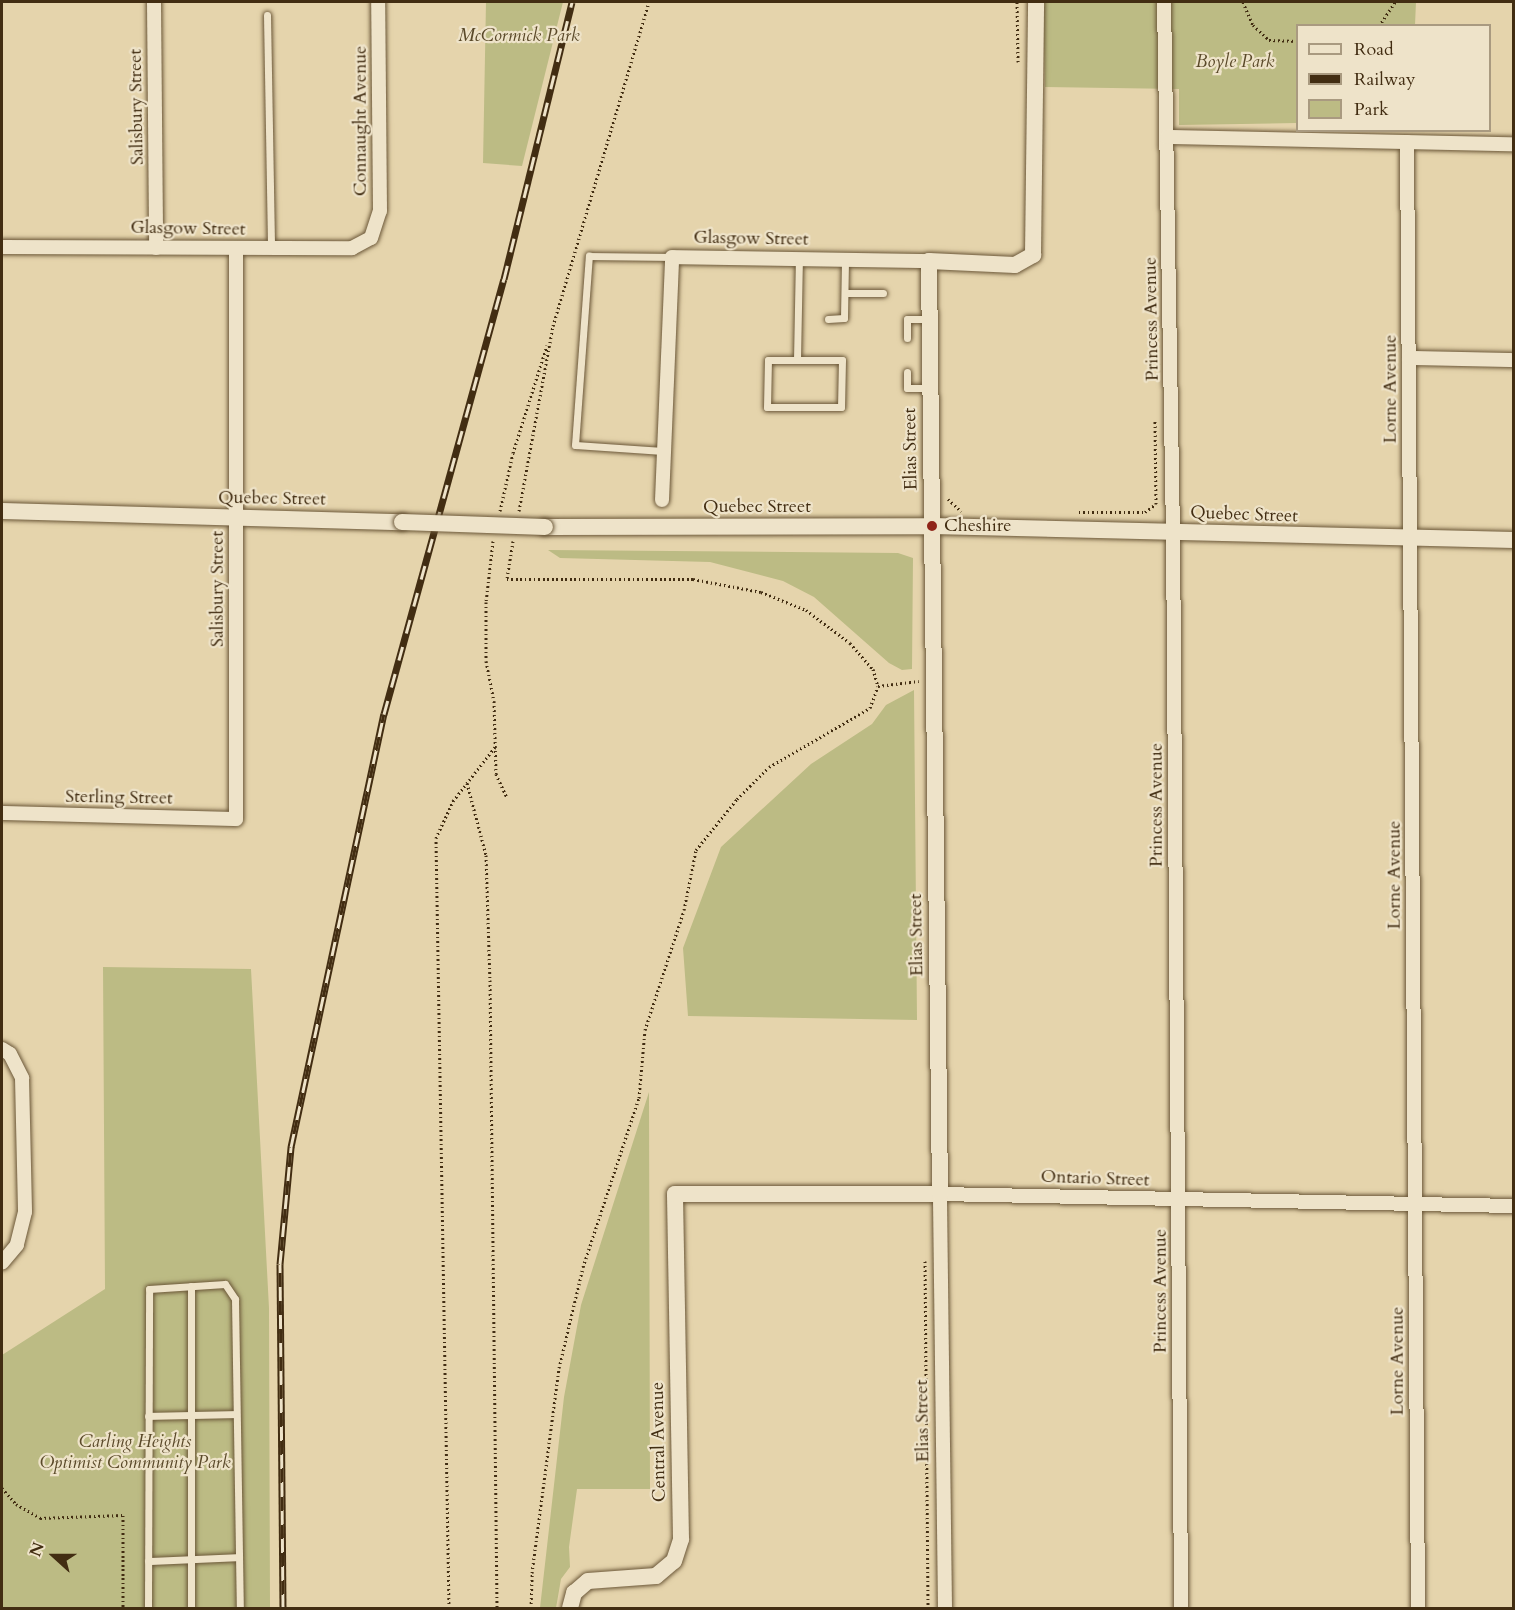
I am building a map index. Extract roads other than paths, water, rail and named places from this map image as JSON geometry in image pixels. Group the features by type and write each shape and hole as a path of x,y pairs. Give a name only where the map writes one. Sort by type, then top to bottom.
{"street":[{"name":"Salisbury Street","path":"154,2 156,248"},
{"name":"Connaught Avenue","path":"370,238 380,211 378,2"},
{"name":"Glasgow Street","path":"662,500 672,257 929,261 1015,265 1033,255 1036,2"},
{"name":"Princess Avenue","path":"1164,2 1173,532 1181,1608"},
{"path":"1167,137 1514,144"},
{"name":"Lorne Avenue","path":"1407,142 1418,1608"},
{"name":"Glasgow Street","path":"2,247 271,250 352,248 370,238"},
{"name":"Salisbury Street","path":"236,250 236,819"},
{"name":"Elias Street","path":"929,261 945,1608"},
{"path":"1409,358 1514,360"},
{"name":"Quebec Street","path":"2,511 545,527 932,526 1514,540"},
{"name":"Sterling Street","path":"2,813 236,819"},
{"path":"2,1049 10,1054 22,1078 25,1212 17,1245 2,1263"},
{"name":"Ontario Street","path":"675,1194 940,1194 1178,1201 1514,1206"},
{"name":"Central Avenue","path":"570,1608 574,1593 588,1581 656,1576 674,1561 681,1539 675,1194"}],"lane":[{"path":"267,15 271,250"},
{"path":"663,452 575,446 590,256 672,257"},
{"path":"797,360 799,259"},
{"path":"828,319 844,318 845,260"},
{"path":"845,294 883,293"},
{"path":"907,338 907,319 929,319"},
{"path":"768,360 797,360 842,360 841,407 767,406 768,360"},
{"path":"907,372 907,388 930,388"},
{"path":"148,1608 149,1289 225,1284 232,1290 240,1608"},
{"path":"191,1286 191,1608"},
{"path":"148,1416 236,1414"},
{"path":"148,1561 238,1557"}],"railway":[{"path":"283,1608 280,1264 291,1147 384,714 504,279 572,2"}],"place":[{"name":"Cheshire","path":"932,526"}],"park label":[{"name":"McCormick Park","path":"519,36"},
{"name":"Boyle Park","path":"1235,62"},
{"name":"Carling Heights Optimist Community Park","path":"135,1453"}]}
